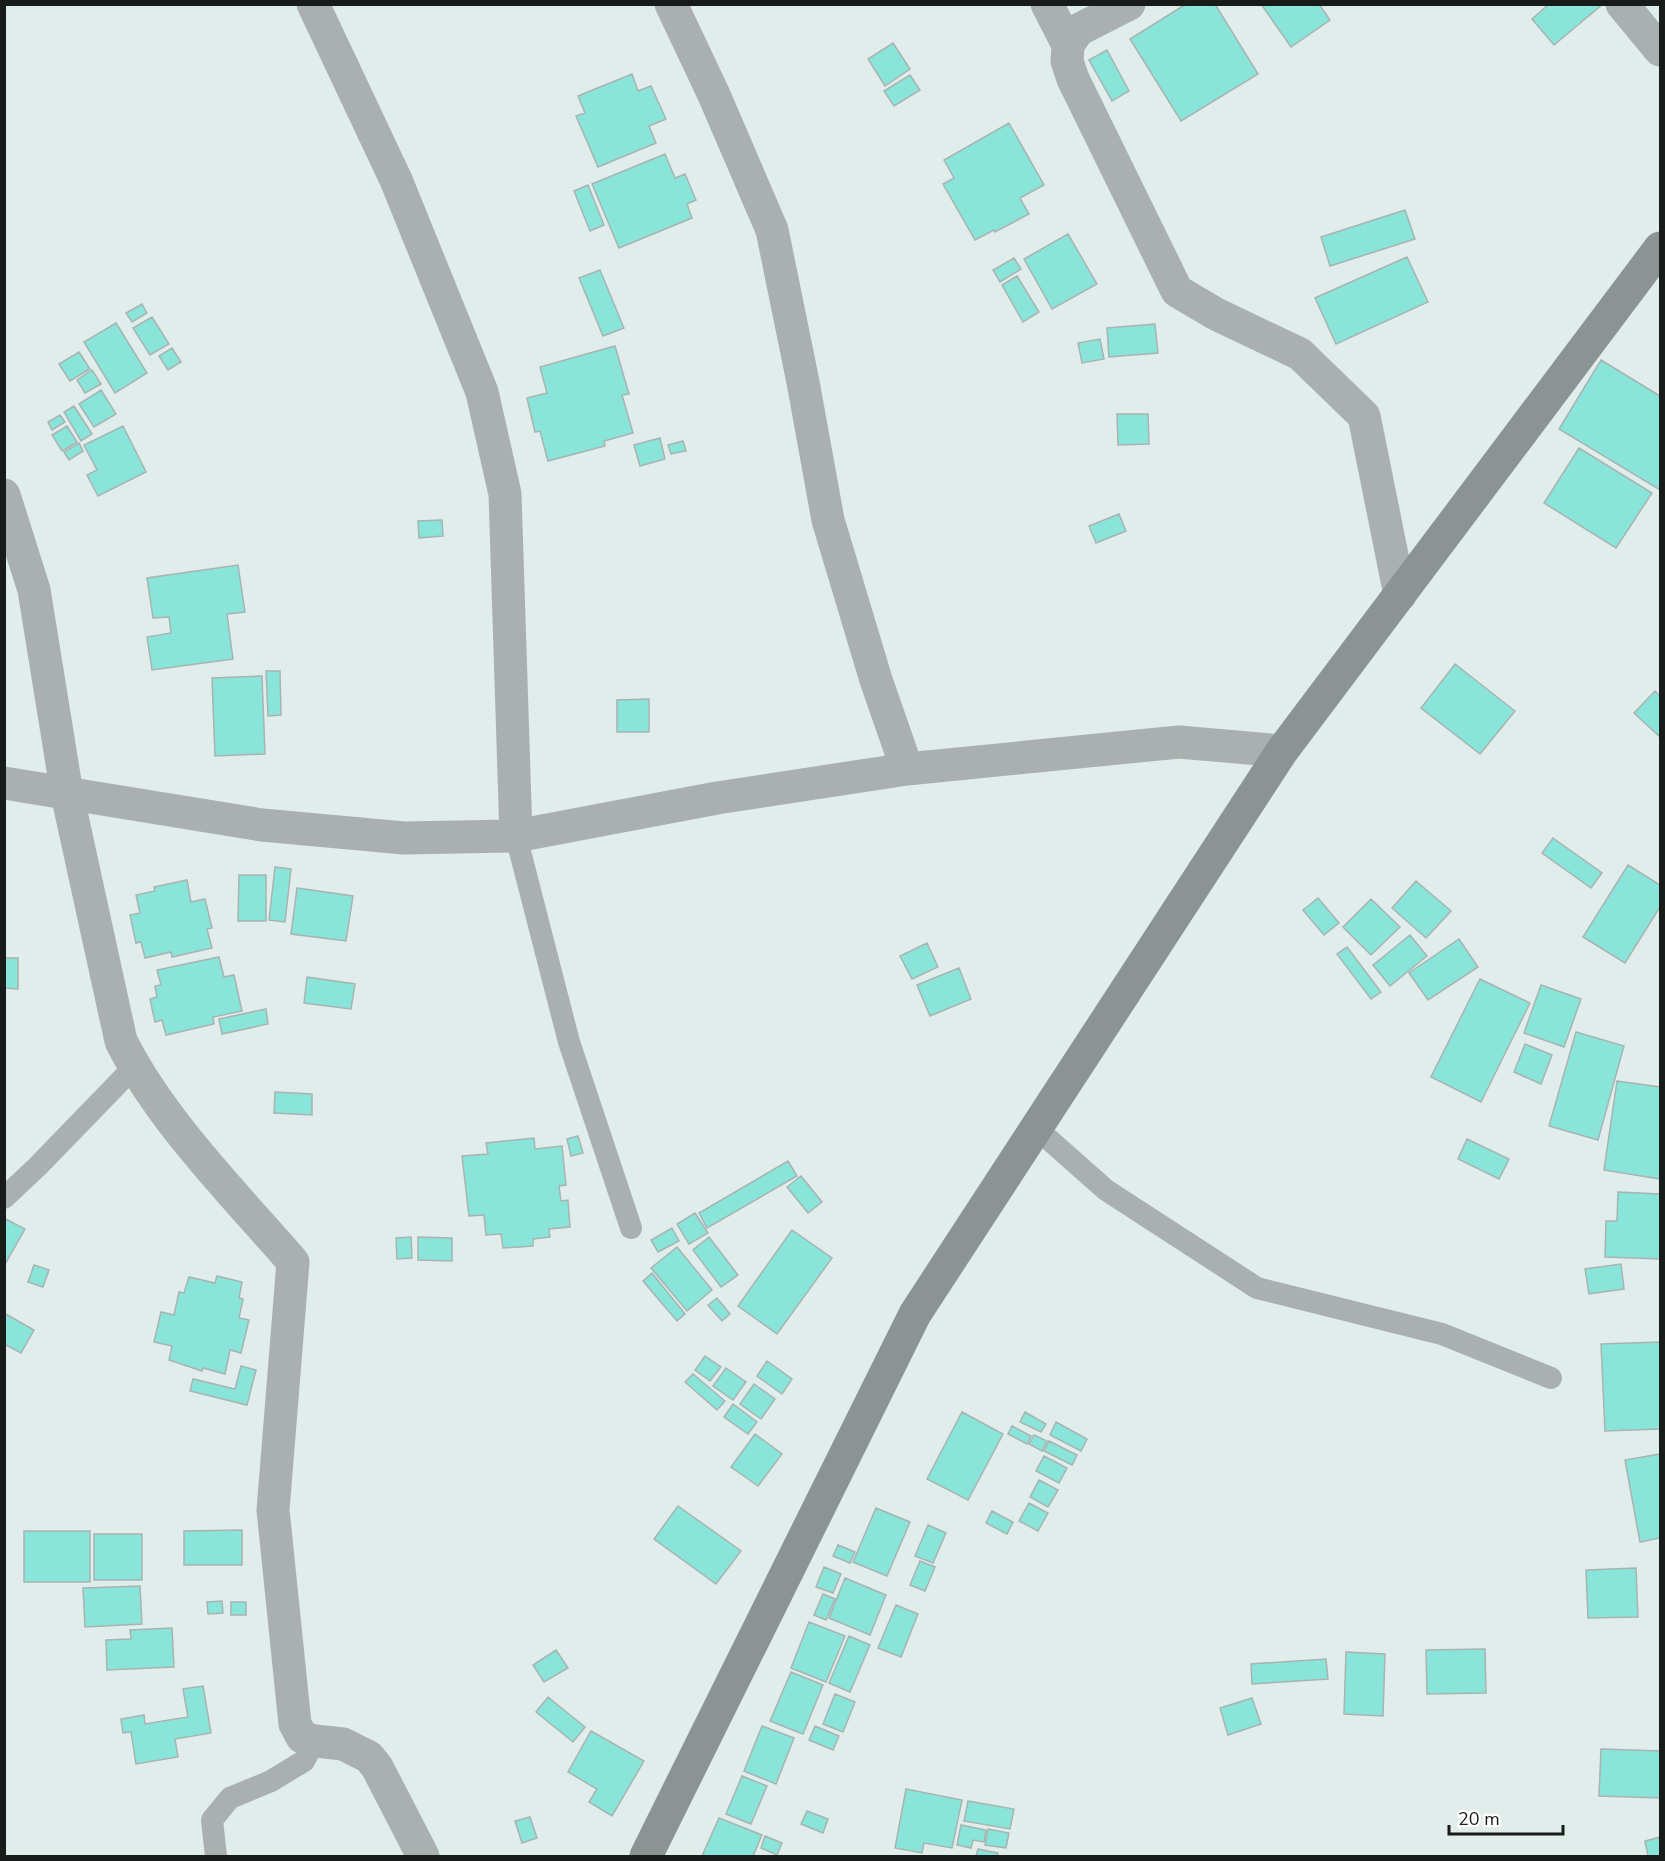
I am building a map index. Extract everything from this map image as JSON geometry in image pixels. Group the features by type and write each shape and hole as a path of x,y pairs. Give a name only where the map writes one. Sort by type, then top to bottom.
{"street":[{"path":"313,4 396,180 482,392 504,495 516,836"},
{"path":"670,4 714,95 772,230 828,520 876,680 907,769"},
{"path":"1047,4 1068,45"},
{"path":"1130,4 1078,30 1068,45 1067,61 1073,79 1177,291 1216,314 1300,354 1364,416 1400,595"},
{"path":"1622,4 1660,50"},
{"path":"646,1857 915,1314 1282,751 1660,248"},
{"path":"4,495 34,590 67,794 121,1041 134,1067 201,1157 293,1262 273,1509 295,1724 302,1737 343,1744 369,1757 377,1767 423,1857"},
{"path":"4,783 262,825 404,838 516,836 717,798 907,769 1179,742 1282,751"}],"lane":[{"path":"516,836 569,1042 631,1228"},
{"path":"4,1197 38,1166 134,1067"},
{"path":"1036,1128 1106,1190 1257,1288 1442,1334 1551,1378"},
{"path":"216,1857 212,1820 230,1798 271,1781 304,1761 315,1741"}],"building":[{"path":"1186,4 1215,4 1258,74 1181,121 1130,39"},
{"path":"1261,4 1319,4 1330,20 1291,47"},
{"path":"1549,4 1603,4 1554,45 1532,19"},
{"path":"893,43 910,69 885,86 868,59"},
{"path":"1107,50 1129,91 1112,101 1089,60"},
{"path":"632,74 638,91 651,86 666,119 649,126 656,143 598,167 576,116 585,113 578,96"},
{"path":"910,75 920,90 894,106 884,91"},
{"path":"1009,123 1044,185 1020,198 1029,214 975,240 943,184 954,178 944,160"},
{"path":"665,154 675,178 685,174 696,200 687,204 692,218 619,248 592,184"},
{"path":"588,185 604,225 590,231 574,191"},
{"path":"1405,210 1415,239 1330,266 1321,237"},
{"path":"1068,234 1097,284 1052,309 1024,259"},
{"path":"1407,257 1428,302 1336,344 1315,298"},
{"path":"1014,258 1021,269 1000,282 993,270"},
{"path":"600,270 624,328 603,336 579,278"},
{"path":"1017,276 1039,312 1023,322 1002,285"},
{"path":"142,304 147,313 132,322 126,313"},
{"path":"152,317 169,344 150,355 133,328"},
{"path":"116,323 147,373 115,393 84,342"},
{"path":"1155,324 1158,353 1109,357 1107,328"},
{"path":"1100,339 1104,359 1082,363 1078,343"},
{"path":"615,346 629,394 622,395 633,433 604,441 605,446 548,461 540,431 535,432 527,398 547,393 540,367"},
{"path":"172,348 181,362 168,370 159,356"},
{"path":"79,352 90,369 70,381 59,364"},
{"path":"1601,360 1660,396 1660,490 1559,429"},
{"path":"92,370 101,384 85,393 77,380"},
{"path":"101,390 116,414 94,427 79,404"},
{"path":"74,406 92,434 81,441 64,412"},
{"path":"1117,414 1148,414 1149,444 1118,445"},
{"path":"60,415 65,422 52,430 48,422"},
{"path":"67,426 77,442 62,451 52,435"},
{"path":"123,426 146,472 98,496 87,475 97,470 84,445"},
{"path":"660,438 665,459 640,466 634,445"},
{"path":"683,441 686,451 671,454 668,445"},
{"path":"79,443 83,451 69,460 64,452"},
{"path":"1579,448 1652,493 1616,548 1544,503"},
{"path":"1119,514 1126,531 1096,543 1089,526"},
{"path":"442,520 443,536 419,538 418,521"},
{"path":"238,565 245,612 227,614 233,659 152,670 147,637 171,633 169,617 153,618 147,578"},
{"path":"1455,664 1515,711 1480,754 1421,708"},
{"path":"266,671 280,671 281,715 268,716"},
{"path":"262,676 265,754 215,756 212,678"},
{"path":"1655,691 1660,696 1660,737 1634,713"},
{"path":"649,699 649,732 617,732 617,700"},
{"path":"1553,838 1602,873 1591,888 1542,853"},
{"path":"1628,865 1660,885 1660,907 1625,963 1583,937"},
{"path":"275,867 291,869 285,922 269,920"},
{"path":"239,875 266,875 266,921 238,921"},
{"path":"187,880 191,902 205,899 212,928 207,929 212,948 172,957 171,952 145,958 141,942 136,943 130,915 140,913 136,895 155,891 154,887"},
{"path":"1416,881 1451,911 1426,938 1392,908"},
{"path":"297,888 353,896 346,941 291,934"},
{"path":"1318,898 1339,923 1324,935 1303,910"},
{"path":"1371,899 1400,927 1371,955 1343,927"},
{"path":"1410,935 1427,956 1390,986 1373,965"},
{"path":"1459,939 1478,967 1428,1000 1409,973"},
{"path":"927,943 938,967 912,979 900,956"},
{"path":"1347,947 1381,992 1371,999 1337,954"},
{"path":"219,957 224,977 234,975 242,1011 213,1017 214,1024 166,1035 162,1020 155,1022 150,999 157,997 155,986 161,985 157,970"},
{"path":"4,958 18,958 18,989 4,988"},
{"path":"959,968 971,999 930,1016 917,985"},
{"path":"307,977 355,984 351,1009 304,1003"},
{"path":"1480,979 1530,1003 1481,1102 1431,1077"},
{"path":"1541,985 1581,999 1564,1047 1524,1033"},
{"path":"266,1009 268,1024 222,1034 219,1019"},
{"path":"1576,1032 1624,1046 1598,1140 1549,1126"},
{"path":"1525,1044 1552,1055 1541,1084 1514,1072"},
{"path":"1617,1081 1660,1087 1660,1179 1604,1170"},
{"path":"275,1092 312,1094 312,1115 274,1113"},
{"path":"578,1136 583,1153 571,1156 567,1139"},
{"path":"534,1138 535,1149 562,1146 566,1185 559,1186 561,1201 568,1200 570,1227 549,1229 550,1237 533,1239 533,1246 503,1248 501,1234 486,1235 484,1215 469,1216 462,1156 488,1154 486,1143"},
{"path":"1467,1139 1509,1159 1499,1179 1458,1159"},
{"path":"788,1161 797,1176 707,1228 699,1213"},
{"path":"801,1176 822,1202 808,1213 787,1187"},
{"path":"1618,1192 1660,1194 1660,1259 1605,1257 1606,1221 1617,1221"},
{"path":"695,1213 708,1233 689,1244 677,1224"},
{"path":"4,1218 25,1229 4,1266"},
{"path":"672,1228 679,1241 658,1252 651,1240"},
{"path":"792,1230 832,1258 777,1334 738,1306"},
{"path":"411,1237 412,1258 397,1259 396,1238"},
{"path":"418,1237 452,1238 452,1261 418,1260"},
{"path":"709,1237 738,1275 721,1287 693,1250"},
{"path":"677,1247 712,1290 687,1311 651,1268"},
{"path":"1621,1264 1624,1289 1589,1294 1585,1269"},
{"path":"34,1265 49,1270 43,1287 28,1282"},
{"path":"652,1273 685,1314 677,1321 643,1281"},
{"path":"217,1276 242,1282 239,1298 243,1299 239,1318 249,1320 241,1353 230,1350 225,1374 203,1368 202,1371 169,1360 172,1346 154,1342 161,1312 174,1315 179,1292 184,1293 189,1277 215,1283"},
{"path":"717,1298 730,1314 722,1321 708,1305"},
{"path":"4,1313 34,1330 21,1353 4,1344"},
{"path":"1660,1342 1660,1429 1605,1431 1601,1344"},
{"path":"705,1356 721,1367 710,1381 695,1370"},
{"path":"767,1361 792,1379 782,1394 757,1376"},
{"path":"241,1366 256,1370 247,1405 190,1391 193,1379 235,1389"},
{"path":"726,1368 746,1382 733,1400 713,1386"},
{"path":"693,1374 725,1401 717,1410 685,1382"},
{"path":"754,1384 775,1399 761,1419 740,1404"},
{"path":"733,1404 757,1422 748,1434 724,1417"},
{"path":"962,1412 1003,1434 968,1500 927,1479"},
{"path":"1025,1412 1046,1424 1041,1432 1020,1422"},
{"path":"1056,1422 1087,1439 1081,1451 1050,1435"},
{"path":"1012,1426 1031,1436 1027,1444 1008,1434"},
{"path":"755,1434 782,1454 758,1486 731,1467"},
{"path":"1034,1435 1047,1441 1042,1451 1029,1444"},
{"path":"1049,1441 1077,1455 1072,1465 1044,1451"},
{"path":"1660,1454 1660,1538 1640,1542 1625,1460"},
{"path":"1044,1456 1067,1468 1059,1483 1036,1471"},
{"path":"1039,1480 1058,1490 1048,1507 1030,1497"},
{"path":"1029,1503 1048,1513 1038,1531 1019,1521"},
{"path":"678,1506 741,1551 716,1584 654,1539"},
{"path":"876,1508 910,1522 887,1576 853,1562"},
{"path":"992,1511 1013,1522 1007,1534 986,1523"},
{"path":"928,1525 946,1533 933,1563 915,1556"},
{"path":"242,1530 242,1565 184,1565 184,1531"},
{"path":"24,1531 90,1531 90,1582 24,1582"},
{"path":"94,1534 142,1534 142,1580 94,1580"},
{"path":"838,1545 855,1552 850,1563 833,1556"},
{"path":"920,1561 935,1567 925,1591 910,1585"},
{"path":"824,1567 841,1574 833,1593 816,1587"},
{"path":"1636,1568 1638,1617 1588,1618 1586,1570"},
{"path":"845,1578 886,1595 870,1635 829,1618"},
{"path":"140,1586 142,1624 85,1627 83,1588"},
{"path":"823,1594 835,1599 826,1620 814,1615"},
{"path":"222,1601 223,1613 208,1614 207,1602"},
{"path":"231,1602 246,1602 246,1615 231,1615"},
{"path":"896,1605 918,1614 901,1657 878,1648"},
{"path":"809,1622 845,1636 826,1682 791,1668"},
{"path":"172,1628 174,1667 107,1670 106,1640 131,1639 130,1630"},
{"path":"849,1636 870,1645 850,1692 829,1683"},
{"path":"1485,1649 1486,1693 1427,1694 1426,1650"},
{"path":"556,1650 568,1668 544,1682 533,1665"},
{"path":"1346,1652 1385,1654 1383,1716 1344,1714"},
{"path":"1326,1659 1328,1679 1252,1684 1251,1664"},
{"path":"791,1672 823,1685 803,1734 770,1721"},
{"path":"203,1686 211,1733 175,1739 178,1757 136,1764 131,1732 123,1733 121,1719 144,1715 145,1724 188,1717 183,1689"},
{"path":"835,1694 855,1702 843,1732 823,1724"},
{"path":"548,1697 585,1727 573,1742 536,1712"},
{"path":"1252,1698 1261,1724 1228,1735 1220,1708"},
{"path":"762,1726 794,1738 776,1784 744,1771"},
{"path":"815,1726 839,1736 833,1750 809,1740"},
{"path":"591,1731 644,1761 612,1816 589,1802 597,1789 568,1772"},
{"path":"1601,1749 1660,1751 1660,1798 1599,1796"},
{"path":"742,1776 767,1786 751,1824 726,1814"},
{"path":"906,1789 962,1800 952,1848 924,1843 922,1853 895,1848"},
{"path":"968,1801 1014,1809 1010,1829 964,1821"},
{"path":"807,1811 828,1819 823,1833 801,1824"},
{"path":"530,1817 537,1838 522,1843 515,1821"},
{"path":"719,1818 762,1835 753,1856 702,1856"},
{"path":"961,1825 986,1830 984,1842 973,1840 971,1848 957,1845"},
{"path":"988,1829 1009,1833 1006,1848 985,1845"},
{"path":"765,1836 782,1843 777,1855 761,1848"},
{"path":"1660,1837 1660,1856 1648,1856 1645,1841"},
{"path":"978,1849 998,1853 997,1856 976,1856"}]}
